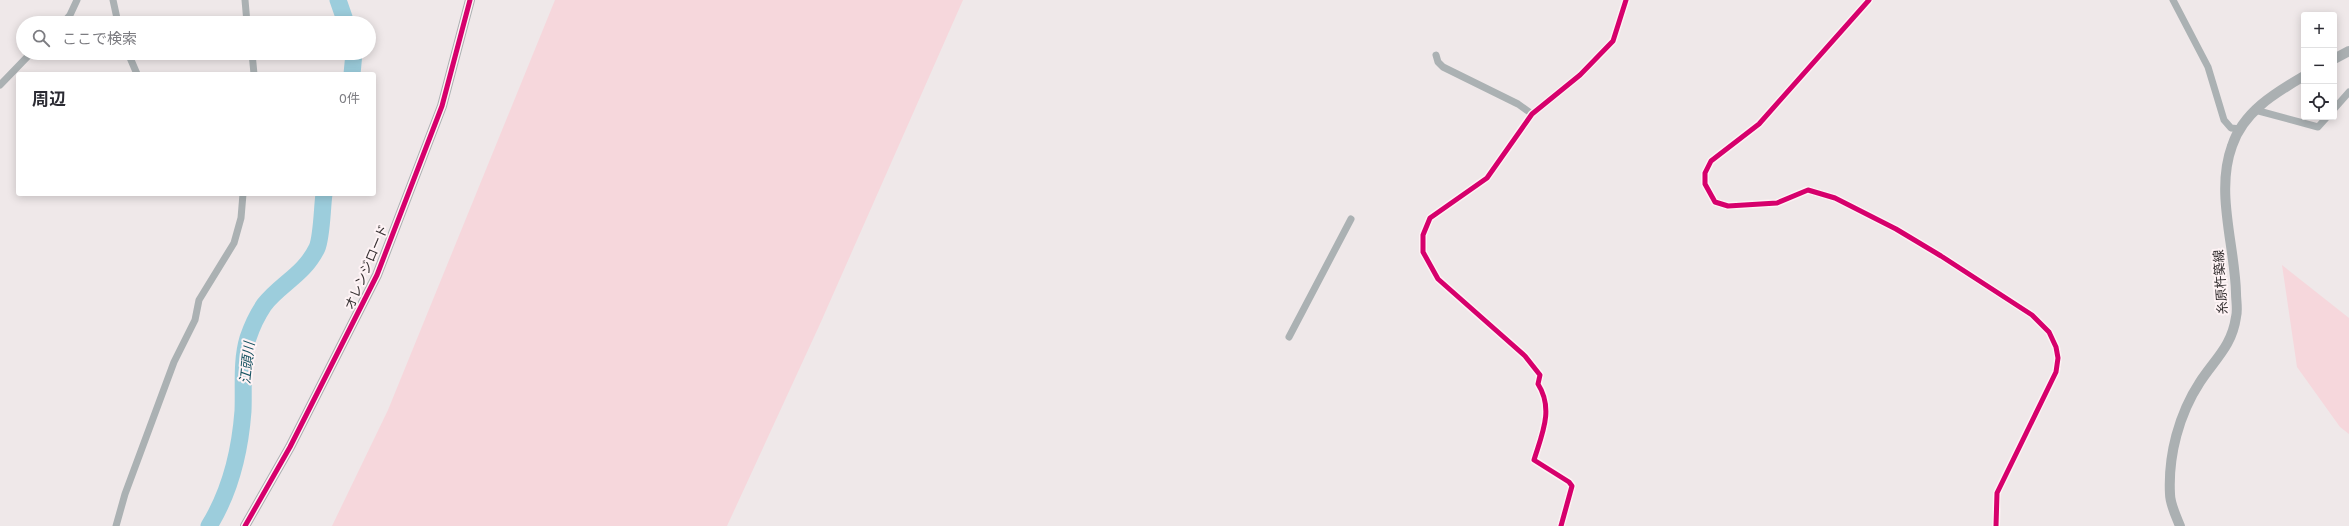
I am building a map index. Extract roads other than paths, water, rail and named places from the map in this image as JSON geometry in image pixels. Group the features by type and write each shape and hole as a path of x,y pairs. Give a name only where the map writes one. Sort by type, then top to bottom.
{"street":[{"path":"70,16 77,0"},
{"path":"113,0 116,16"},
{"path":"245,0 246,16"},
{"name":"オレンジロード","path":"245,526 290,446 377,275 442,106 470,0"},
{"path":"1561,526 1572,486 1569,482 1534,460 1547,408 1545,394 1538,384 1540,375 1525,356 1438,279 1423,252 1423,235 1430,218 1487,178 1532,114 1585,70 1613,41 1626,0"},
{"path":"1869,0 1759,124 1711,161 1705,173 1705,184 1715,202 1728,206 1777,203 1808,190 1835,198 1896,229 1941,256 2032,315 2049,332 2058,358 2056,372 1998,493 1996,526"},
{"path":"2173,0 2208,67 2224,120 2231,128 2241,129"},
{"path":"2337,57 2349,51"},
{"path":"1436,55 1438,62 1443,67 1518,104 1532,114"},
{"path":"0,85 24,60"},
{"path":"131,60 136,72"},
{"path":"253,60 254,72"},
{"name":"糸原杵築線","path":"2180,526 2170,495 2178,428 2184,409 2201,382 2230,342 2237,316 2236,285 2226,193 2226,167 2232,145 2254,110 2271,95 2301,78"},
{"path":"2337,106 2349,92"},
{"path":"2254,110 2318,127 2324,120"},
{"path":"116,526 125,494 174,362 195,320 199,300 234,243 241,218 243,196"},
{"path":"1289,337 1351,219"}],"waterway":[{"name":"江頭川","path":"338,0 344,16"},
{"name":"江頭川","path":"352,72 353,60"},
{"name":"江頭川","path":"209,526 223,499 233,471 242,426 244,356 248,338 264,305 277,291 299,272 312,257 317,248 321,229 324,196"}]}
